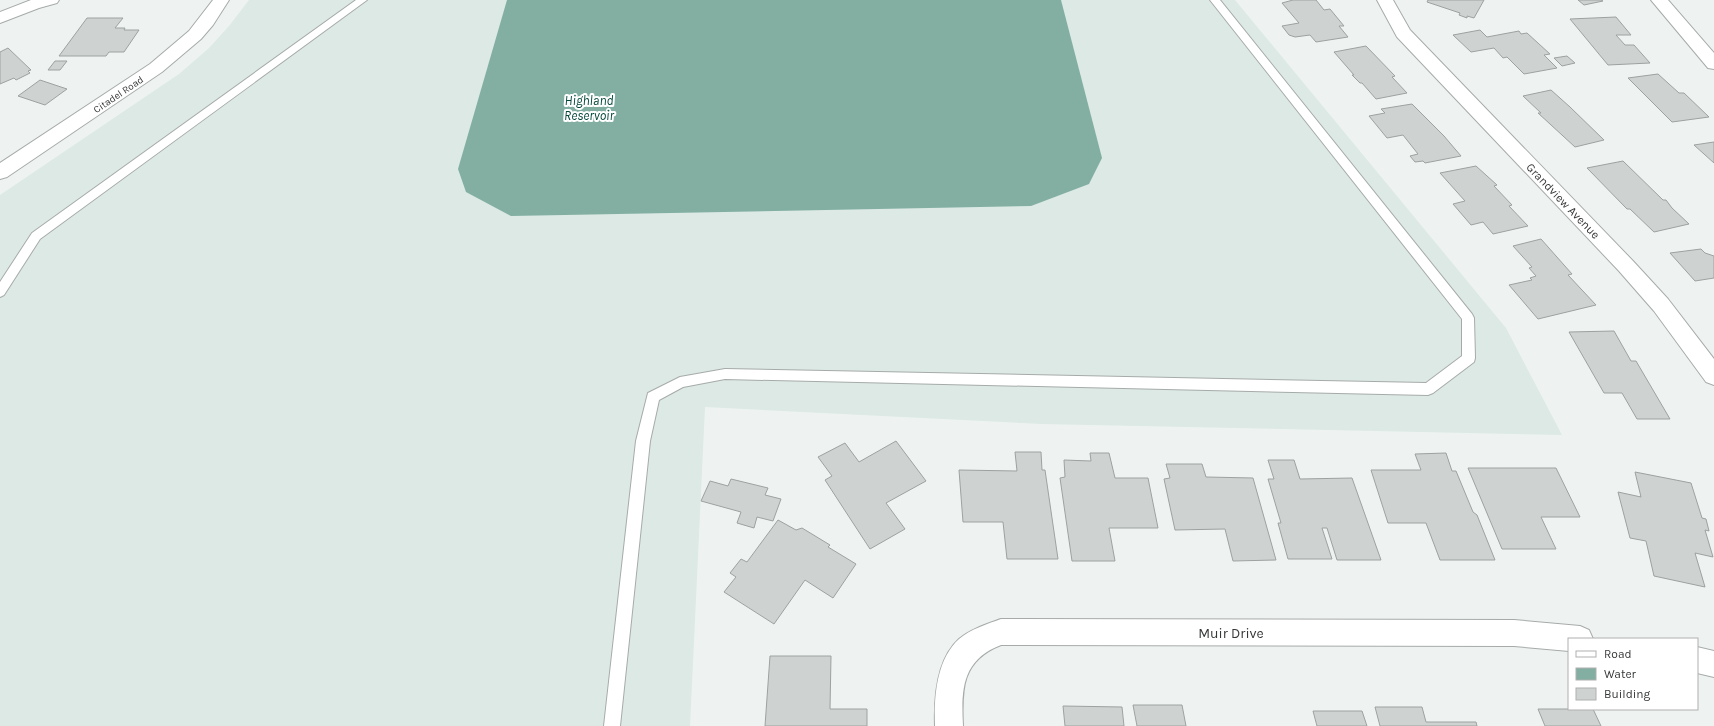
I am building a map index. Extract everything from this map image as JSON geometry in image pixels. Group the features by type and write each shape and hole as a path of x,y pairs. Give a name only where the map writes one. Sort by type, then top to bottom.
{"street":[{"path":"0,18 34,4 51,0"},
{"name":"Citadel Road","path":"0,172 156,68 195,35 207,21 221,0"},
{"name":"Grandview Avenue","path":"1386,0 1403,33 1626,266 1661,305 1714,376"},
{"path":"1659,0 1714,64"},
{"name":"Muir Drive","path":"949,726 950,687 958,661 977,643 1001,632 1506,633 1568,638"},
{"path":"1698,660 1714,664"}],"lane":[{"path":"0,292 36,236 362,0"},
{"path":"612,726 643,441 653,397 680,382 725,374 1428,389 1469,358 1468,318 1215,0"}],"shaded area":[{"path":"249,0 1235,0 1506,328 1562,435 1042,424 705,407 690,726 0,726 0,195 179,74 209,48 229,26"}],"water":[{"name":"Highland Reservoir","path":"507,0 1061,0 1102,158 1089,184 1031,206 511,216 466,192 458,169"}],"building":[{"path":"1293,0 1316,0 1324,10 1330,9 1344,26 1339,26 1348,37 1316,42 1310,35 1295,37 1289,35 1282,26 1299,23 1282,3"},
{"path":"1428,0 1484,0 1474,18 1467,16 1467,18 1459,15 1460,13 1427,2"},
{"path":"1578,0 1601,0 1603,1 1584,5"},
{"path":"1616,17 1631,35 1616,35 1625,45 1634,45 1650,63 1608,65 1570,19"},
{"path":"87,18 123,18 115,28 125,28 124,30 139,30 124,52 109,52 106,56 59,56"},
{"path":"1480,30 1487,37 1519,31 1521,34 1527,33 1550,54 1544,55 1557,68 1524,74 1507,57 1503,58 1494,48 1471,52 1453,35"},
{"path":"1366,46 1395,76 1392,77 1407,93 1376,99 1362,83 1360,83 1352,75 1354,75 1334,52"},
{"path":"8,48 31,70 28,71 30,73 16,80 14,78 0,84 0,52"},
{"path":"1567,56 1575,63 1562,66 1554,58"},
{"path":"55,61 67,61 60,70 48,70"},
{"path":"1658,74 1679,93 1684,93 1709,117 1672,122 1628,78"},
{"path":"40,80 67,89 45,105 18,96"},
{"path":"1551,90 1604,140 1575,147 1538,113 1541,113 1523,96"},
{"path":"1412,104 1444,136 1461,156 1425,163 1423,161 1415,162 1410,156 1418,154 1403,135 1387,138 1369,116 1385,113 1381,109"},
{"path":"1714,142 1714,163 1694,145"},
{"path":"1623,161 1663,200 1666,200 1672,208 1689,224 1654,232 1630,209 1627,209 1587,168"},
{"path":"1476,166 1497,185 1494,186 1512,205 1509,206 1528,226 1493,234 1483,222 1471,225 1453,204 1465,201 1440,173"},
{"path":"1541,239 1572,274 1568,275 1596,305 1538,319 1509,285 1532,280 1530,278 1536,276 1529,268 1532,267 1513,246"},
{"path":"1701,249 1705,253 1714,256 1714,278 1695,281 1670,253"},
{"path":"1614,331 1631,361 1636,361 1670,419 1637,419 1622,393 1604,393 1569,332"},
{"path":"896,441 926,481 886,503 905,529 870,549 825,480 832,476 818,457 845,443 859,462"},
{"path":"1015,452 1041,452 1042,470 1045,470 1058,559 1007,559 1003,522 963,522 959,470 1017,471"},
{"path":"1090,453 1109,453 1115,478 1148,478 1158,528 1109,528 1115,561 1072,561 1060,478 1065,477 1064,460 1091,461"},
{"path":"1446,453 1452,471 1456,471 1473,512 1477,515 1495,560 1440,560 1426,523 1388,523 1371,470 1421,470 1415,454"},
{"path":"1268,460 1294,460 1300,479 1352,478 1381,560 1337,560 1327,528 1322,528 1332,559 1288,559 1278,523 1281,523 1268,479 1274,479"},
{"path":"1166,464 1202,464 1206,477 1253,478 1276,560 1233,561 1225,529 1175,530 1164,479 1170,478"},
{"path":"1468,468 1556,468 1580,517 1541,517 1556,549 1502,549"},
{"path":"1635,472 1691,483 1702,518 1706,519 1709,531 1705,530 1713,557 1695,553 1705,587 1654,576 1646,541 1630,538 1618,492 1641,497"},
{"path":"731,479 768,488 765,495 781,499 773,521 757,517 754,528 737,523 741,512 701,501 710,481 728,486"},
{"path":"778,520 796,530 802,528 830,545 828,547 856,564 833,598 805,580 774,624 724,592 736,577 730,573 741,559 747,562"},
{"path":"770,656 831,656 830,709 867,709 867,726 765,726"},
{"path":"1133,705 1182,705 1186,726 1137,726"},
{"path":"1063,706 1122,707 1124,726 1065,726"},
{"path":"1375,707 1422,707 1426,722 1476,722 1477,726 1380,726"},
{"path":"1538,709 1593,710 1601,726 1545,726"},
{"path":"1313,711 1362,711 1367,726 1317,726"}]}
